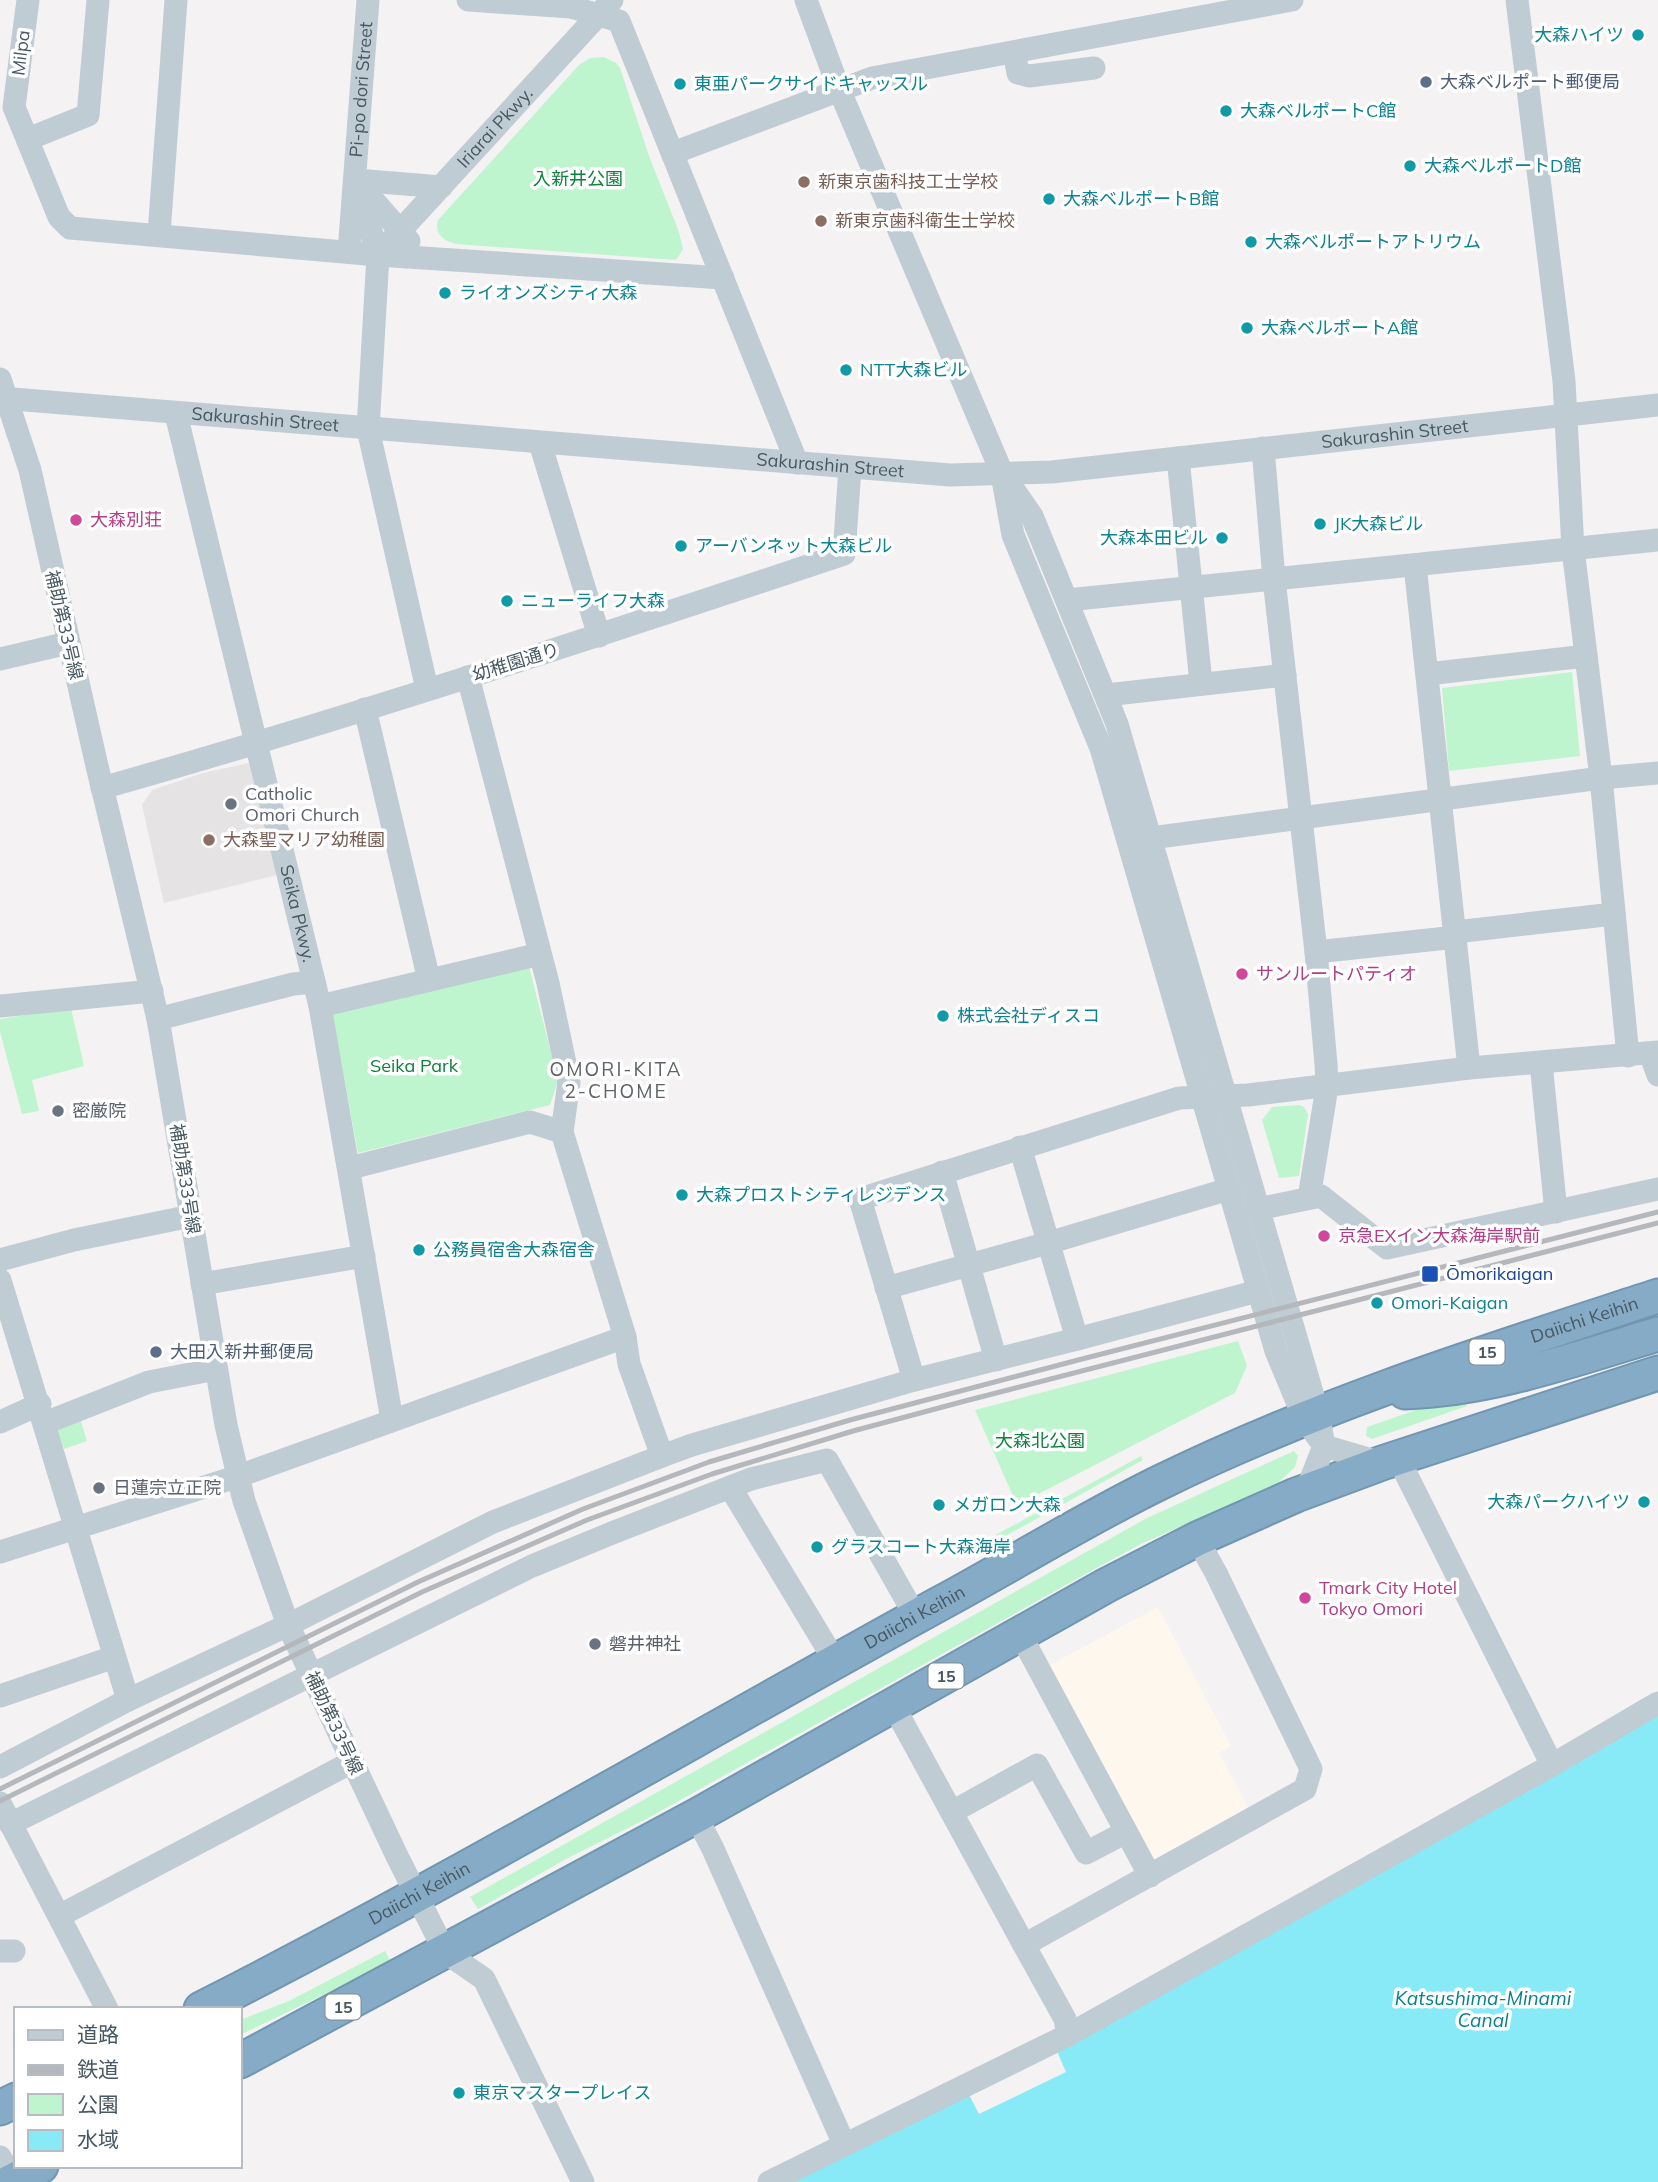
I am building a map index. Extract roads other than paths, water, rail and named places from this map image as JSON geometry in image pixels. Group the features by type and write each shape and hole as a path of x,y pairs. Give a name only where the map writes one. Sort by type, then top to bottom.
{"highway":[{"name":"Daiichi Keihin","path":"205,2007 417,1896 835,1661 1160,1483 1311,1416 1371,1393 1658,1296"},
{"path":"1371,1393 1443,1391 1472,1387 1658,1334"},
{"name":"15","path":"242,2060 696,1816 1107,1585 1197,1539 1306,1492 1390,1460 1658,1373"}],"street":[{"name":"Milpa","path":"7,110 28,0"},
{"path":"27,139 88,114 98,0"},
{"path":"159,234 176,0"},
{"name":"Pi-po dori Street","path":"349,252 368,0"},
{"path":"468,0 605,7 619,21 797,463"},
{"path":"806,0 839,89 1002,474 1031,516 1106,695 1138,790 1258,1209 1311,1416"},
{"path":"673,153 872,78 1292,0"},
{"path":"1517,0 1564,381 1573,549 1601,778 1614,914 1645,1053 1658,1076"},
{"name":"Iriarai Pkwy.","path":"378,255 605,7"},
{"path":"1014,52 1018,73 1029,76 1094,68"},
{"path":"7,110 27,139 59,217 70,228 378,255 723,278"},
{"path":"356,180 441,187"},
{"path":"356,180 422,258"},
{"path":"356,180 378,255 368,429 427,689"},
{"name":"Sakurashin Street","path":"3,392 176,414 950,475 1052,472 1658,405"},
{"name":"補助第33号線","path":"3,392 30,470 68,643 152,991 236,1477 288,1625 445,1952"},
{"name":"Seika Pkwy.","path":"176,414 320,1006 393,1420"},
{"path":"540,443 599,636"},
{"path":"1263,448 1274,579 1316,952 1327,1087 1309,1198"},
{"path":"1178,458 1201,683"},
{"name":"幼稚園通り","path":"102,788 257,743 599,636 844,554 850,468"},
{"path":"1002,474 1013,535 1101,748 1276,1351 1324,1446 1306,1492"},
{"path":"1067,600 1658,540"},
{"path":"1415,565 1469,1068"},
{"path":"0,659 68,643"},
{"path":"1427,674 1586,656"},
{"path":"1106,695 1285,675"},
{"path":"468,677 540,954 569,1083 562,1132 625,1337 629,1364 663,1456"},
{"path":"365,709 429,980"},
{"path":"1150,838 1601,778 1658,773"},
{"path":"1316,952 1447,938 1455,932 1614,914"},
{"path":"320,1006 540,954"},
{"path":"158,1019 293,984 314,982"},
{"path":"0,1006 152,991"},
{"path":"914,1380 860,1199 1179,1098 1226,1097 1469,1068 1645,1053"},
{"path":"1541,1063 1556,1212"},
{"path":"349,1168 530,1122 562,1132"},
{"path":"1020,1147 1077,1339"},
{"path":"943,1172 996,1360"},
{"path":"886,1288 1229,1189"},
{"path":"1258,1209 1321,1196 1387,1248 1658,1189"},
{"path":"0,1260 74,1240 191,1216"},
{"path":"202,1284 364,1256"},
{"path":"0,1280 43,1413 128,1700"},
{"path":"0,1767 128,1700 288,1625 493,1521 691,1445 914,1380 1258,1290"},
{"path":"0,1552 236,1477 625,1337"},
{"path":"0,1422 43,1413 149,1382 216,1369"},
{"path":"1324,1446 1390,1460 1552,1765"},
{"path":"10,1824 532,1566 751,1479 827,1460 916,1617"},
{"path":"730,1487 835,1661"},
{"path":"1024,1945 1305,1789 1311,1769 1197,1539"},
{"path":"1020,1634 1150,1876"},
{"path":"0,1696 114,1657"},
{"path":"769,2182 1068,2035 1658,1703"},
{"path":"893,1705 1065,2020 1068,2035"},
{"path":"59,1916 352,1762"},
{"path":"951,1812 1037,1765 1086,1853 1126,1832"},
{"path":"0,1803 106,2007"},
{"path":"696,1816 844,2144"},
{"path":"445,1952 484,1979 583,2182"}],"water":[{"name":"Katsushima-Minami Canal","path":"1658,1711 1658,2182 786,2182 967,2091 979,2114 1066,2072 1056,2049"}],"railway":[{"path":"0,1789 418,1582 583,1509 709,1462 850,1420 1658,1212"},
{"path":"0,1801 422,1592 587,1520 712,1474 853,1431 965,1401 1658,1223"}],"place":[{"name":"大森ハイツ","path":"1638,35"},
{"name":"大森ベルポート郵便局","path":"1426,82"},
{"name":"東亜パークサイドキャッスル","path":"680,84"},
{"name":"大森ベルポートC館","path":"1226,111"},
{"name":"大森ベルポートD館","path":"1410,166"},
{"name":"新東京歯科技工士学校","path":"804,182"},
{"name":"大森ベルポートB館","path":"1049,199"},
{"name":"新東京歯科衛生士学校","path":"821,221"},
{"name":"大森ベルポートアトリウム","path":"1251,242"},
{"name":"ライオンズシティ大森","path":"445,293"},
{"name":"大森ベルポートA館","path":"1247,328"},
{"name":"NTT大森ビル","path":"846,370"},
{"name":"大森別荘","path":"76,520"},
{"name":"JK大森ビル","path":"1320,524"},
{"name":"大森本田ビル","path":"1222,538"},
{"name":"アーバンネット大森ビル","path":"681,546"},
{"name":"ニューライフ大森","path":"507,601"},
{"name":"Catholic Omori Church","path":"231,804"},
{"name":"大森聖マリア幼稚園","path":"209,840"},
{"name":"サンルートパティオ","path":"1242,974"},
{"name":"株式会社ディスコ","path":"943,1016"},
{"name":"密厳院","path":"58,1111"},
{"name":"大森プロストシティレジデンス","path":"682,1195"},
{"name":"京急EXイン大森海岸駅前","path":"1324,1236"},
{"name":"公務員宿舎大森宿舎","path":"419,1250"},
{"name":"Ōmorikaigan","path":"1430,1274"},
{"name":"Omori-Kaigan","path":"1377,1303"},
{"name":"大田入新井郵便局","path":"156,1352"},
{"name":"日蓮宗立正院","path":"99,1488"},
{"name":"大森パークハイツ","path":"1644,1502"},
{"name":"メガロン大森","path":"939,1505"},
{"name":"グラスコート大森海岸","path":"817,1547"},
{"name":"Tmark City Hotel Tokyo Omori","path":"1305,1598"},
{"name":"磐井神社","path":"595,1644"},
{"name":"東京マスタープレイス","path":"459,2093"}],"district":[{"name":"OMORI-KITA 2-CHOME","path":"616,1080"}],"park label":[{"name":"入新井公園","path":"578,179"},
{"name":"Seika Park","path":"414,1066"},
{"name":"大森北公園","path":"1040,1441"}]}
